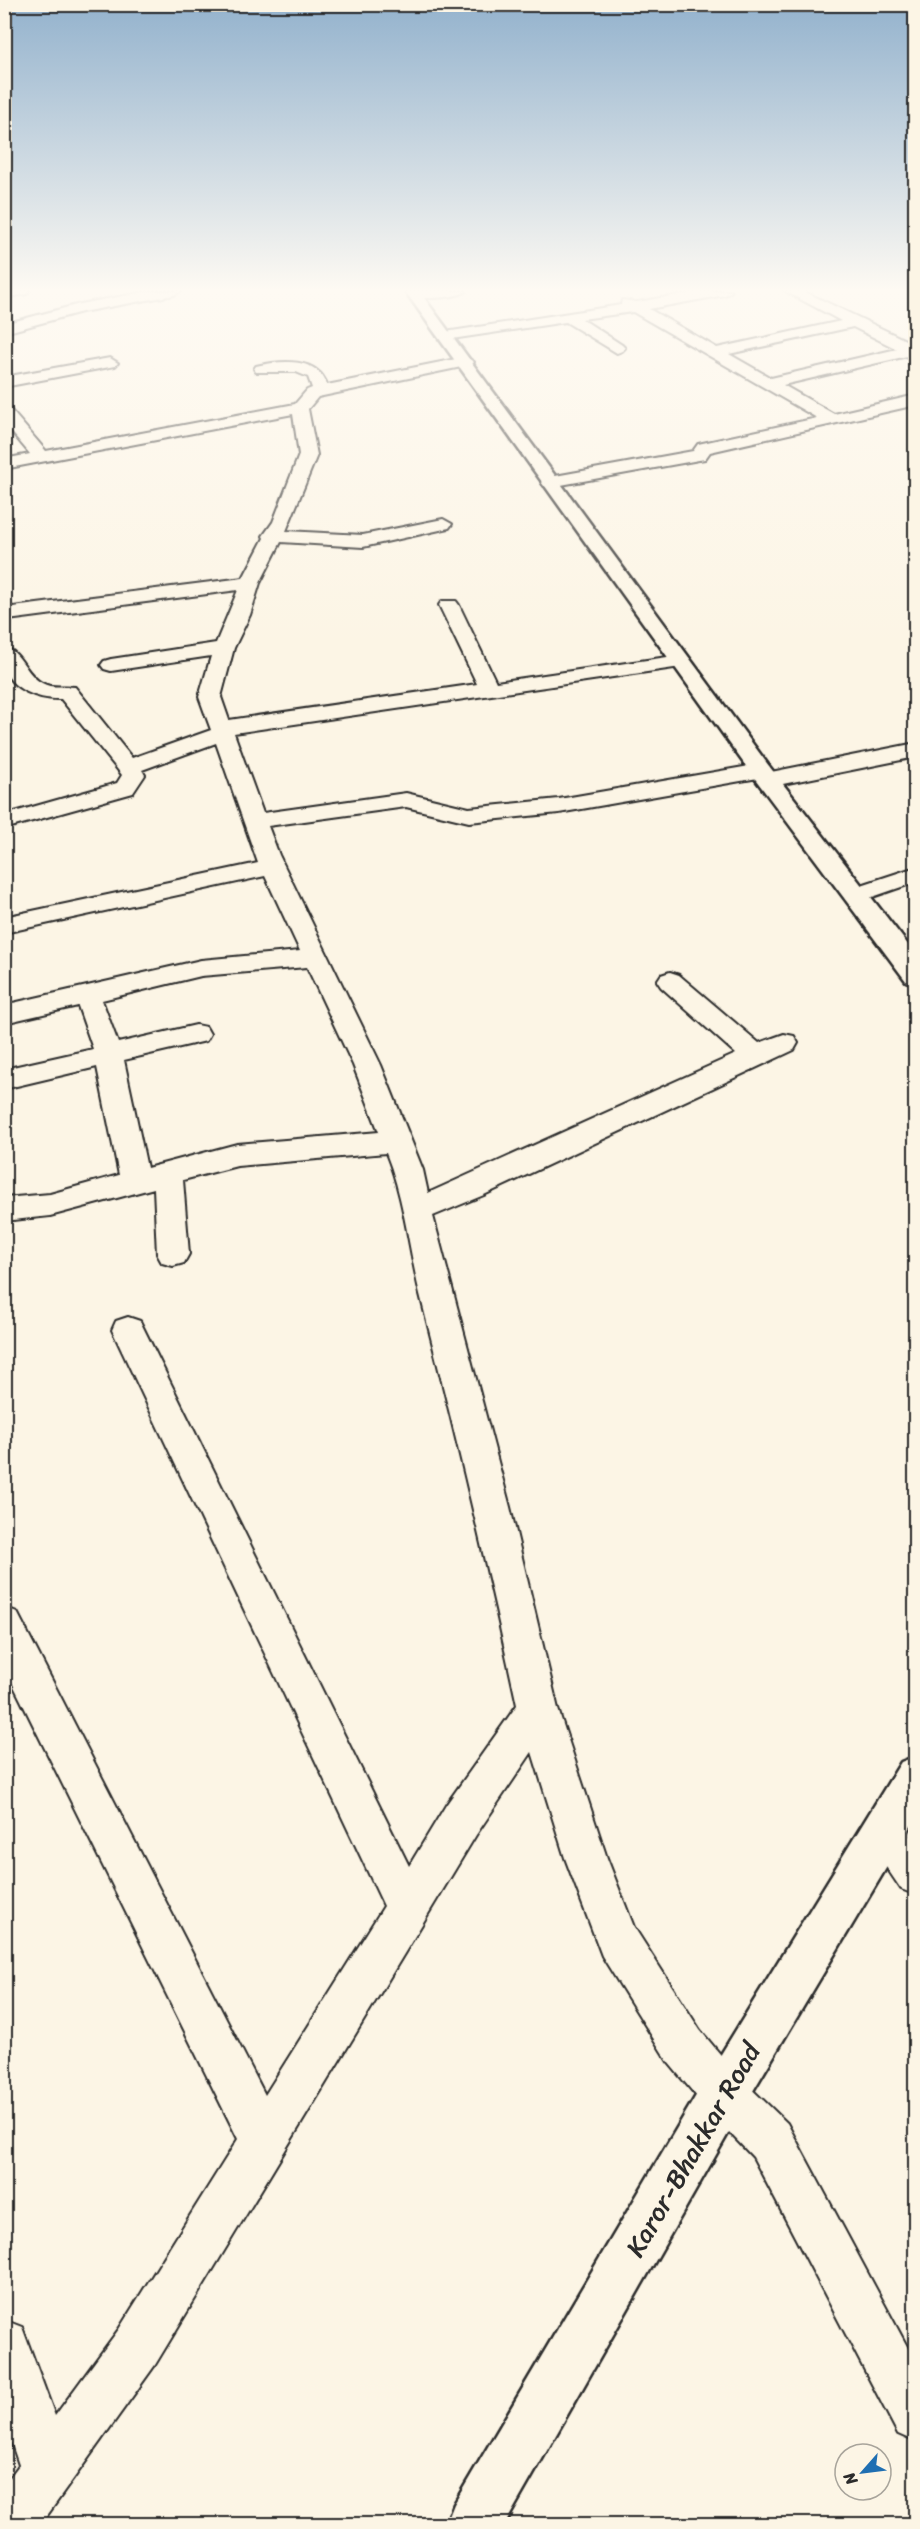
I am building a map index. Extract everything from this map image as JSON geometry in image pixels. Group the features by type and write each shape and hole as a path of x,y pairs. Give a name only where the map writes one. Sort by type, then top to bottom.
{"main road":[{"path":"499,409 681,661 915,975"},
{"name":"Karor-Bhakkar Road","path":"474,2524 724,2094 915,1777"}],"street":[{"path":"4,465 268,409"},
{"path":"310,409 308,455 282,522 272,536 250,583 240,615 224,648 210,697 272,867 368,1065 408,1170 416,1210 492,1507 538,1709 586,1858 617,1941 684,2046 724,2094 770,2140 915,2416"},
{"path":"812,409 831,419"},
{"path":"550,482 699,455 704,448 875,409"},
{"path":"4,412 43,458"},
{"path":"272,536 367,546 443,524"},
{"path":"4,608 8,614 250,583"},
{"path":"449,605 489,688"},
{"path":"111,665 224,648"},
{"path":"4,652 31,687 48,694 67,692 135,775 125,788 4,822"},
{"path":"128,768 222,731 489,688 681,661"},
{"path":"4,693 31,687"},
{"path":"255,821 406,800 469,815 559,806 915,750"},
{"path":"4,925 272,867"},
{"path":"855,895 915,873"},
{"path":"4,1014 201,968 316,958"},
{"path":"670,981 756,1056"},
{"path":"87,994 109,1055 135,1182"},
{"path":"4,1079 196,1034"},
{"path":"416,1210 473,1187 784,1043"},
{"path":"4,1210 50,1205 237,1155 397,1141"},
{"path":"168,1173 173,1254"},
{"path":"128,1330 407,1908"},
{"path":"4,1625 264,2141"},
{"path":"9,2524 137,2347 461,1820 538,1709"},
{"path":"885,1828 915,1874"},
{"path":"4,2345 48,2471"}]}
